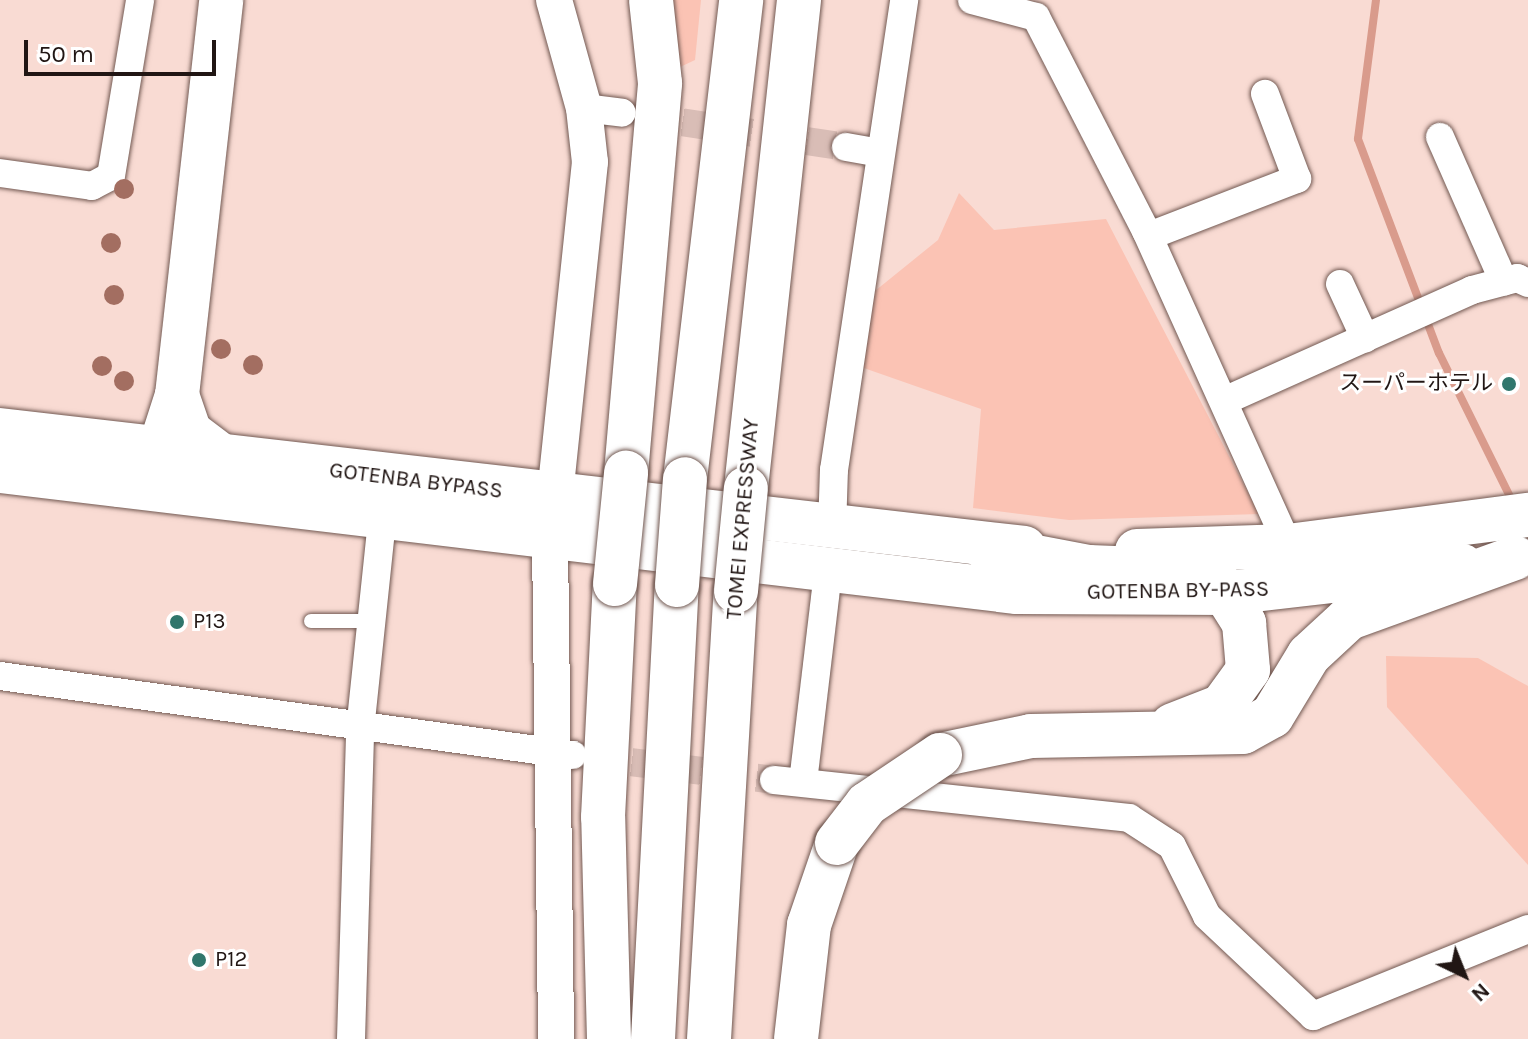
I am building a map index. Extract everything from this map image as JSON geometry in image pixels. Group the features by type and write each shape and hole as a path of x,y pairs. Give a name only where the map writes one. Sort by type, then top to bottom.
{"highway":[{"path":"120,485 160,448 177,395 221,0"},
{"path":"609,1039 603,817 615,584 660,83 651,0"},
{"path":"653,1039 685,479 741,0"},
{"name":"TOMEI EXPRESSWAY","path":"709,1039 736,591 764,293 799,0"},
{"path":"764,293 795,242 828,0"},
{"path":"177,395 190,432 223,457"},
{"name":"GOTENBA BYPASS","path":"0,430 552,496 830,550"},
{"name":"GOTENBA BYPASS","path":"0,471 550,540 830,550"},
{"path":"796,1039 809,925 837,843 867,804 940,755 999,739 1113,734 1227,734 1258,725 1283,703 1320,642 1349,618 1516,537"},
{"name":"GOTENBA BY-PASS","path":"830,550 1288,546 1516,537"},
{"name":"GOTENBA BY-PASS","path":"830,550 1017,592 1228,593 1516,537"},
{"path":"984,547 1089,567 1191,571 1228,593 1251,653 1234,697 1196,720 1113,734"}],"street":[{"path":"0,173 92,186 111,176 140,0"},
{"path":"554,0 584,108 588,219 552,496 550,540 562,754 556,1039"},
{"path":"803,782 880,153 904,0"},
{"path":"972,0 1036,17 1149,236 1288,546"},
{"path":"1149,236 1297,179 1265,94"},
{"path":"584,108 622,113"},
{"path":"1224,401 1365,338 1516,282 1440,137"},
{"path":"846,147 880,153"},
{"path":"1340,284 1365,338"},
{"path":"351,1039 360,730 382,521"},
{"path":"0,676 360,730 562,754"},
{"path":"774,780 1129,818 1156,830 1172,846 1207,916 1312,1028 1528,929"}],"lane":[{"path":"311,621 371,621"}],"shaded area":[{"path":"668,0 701,0 695,60 678,68"},
{"path":"959,193 994,230 1106,219 1259,514 1069,520 973,508 981,409 861,367 870,295 938,240"},
{"path":"1386,656 1478,658 1528,686 1528,865 1387,707"}],"waterway":[{"path":"1376,0 1358,139 1439,353 1514,505"}],"tunnel":[{"path":"641,116 846,147"},
{"path":"590,757 774,780"}],"place":[{"name":"スーパーホテル","path":"1509,384"},
{"name":"P13","path":"177,622"},
{"name":"P12","path":"199,960"}]}
